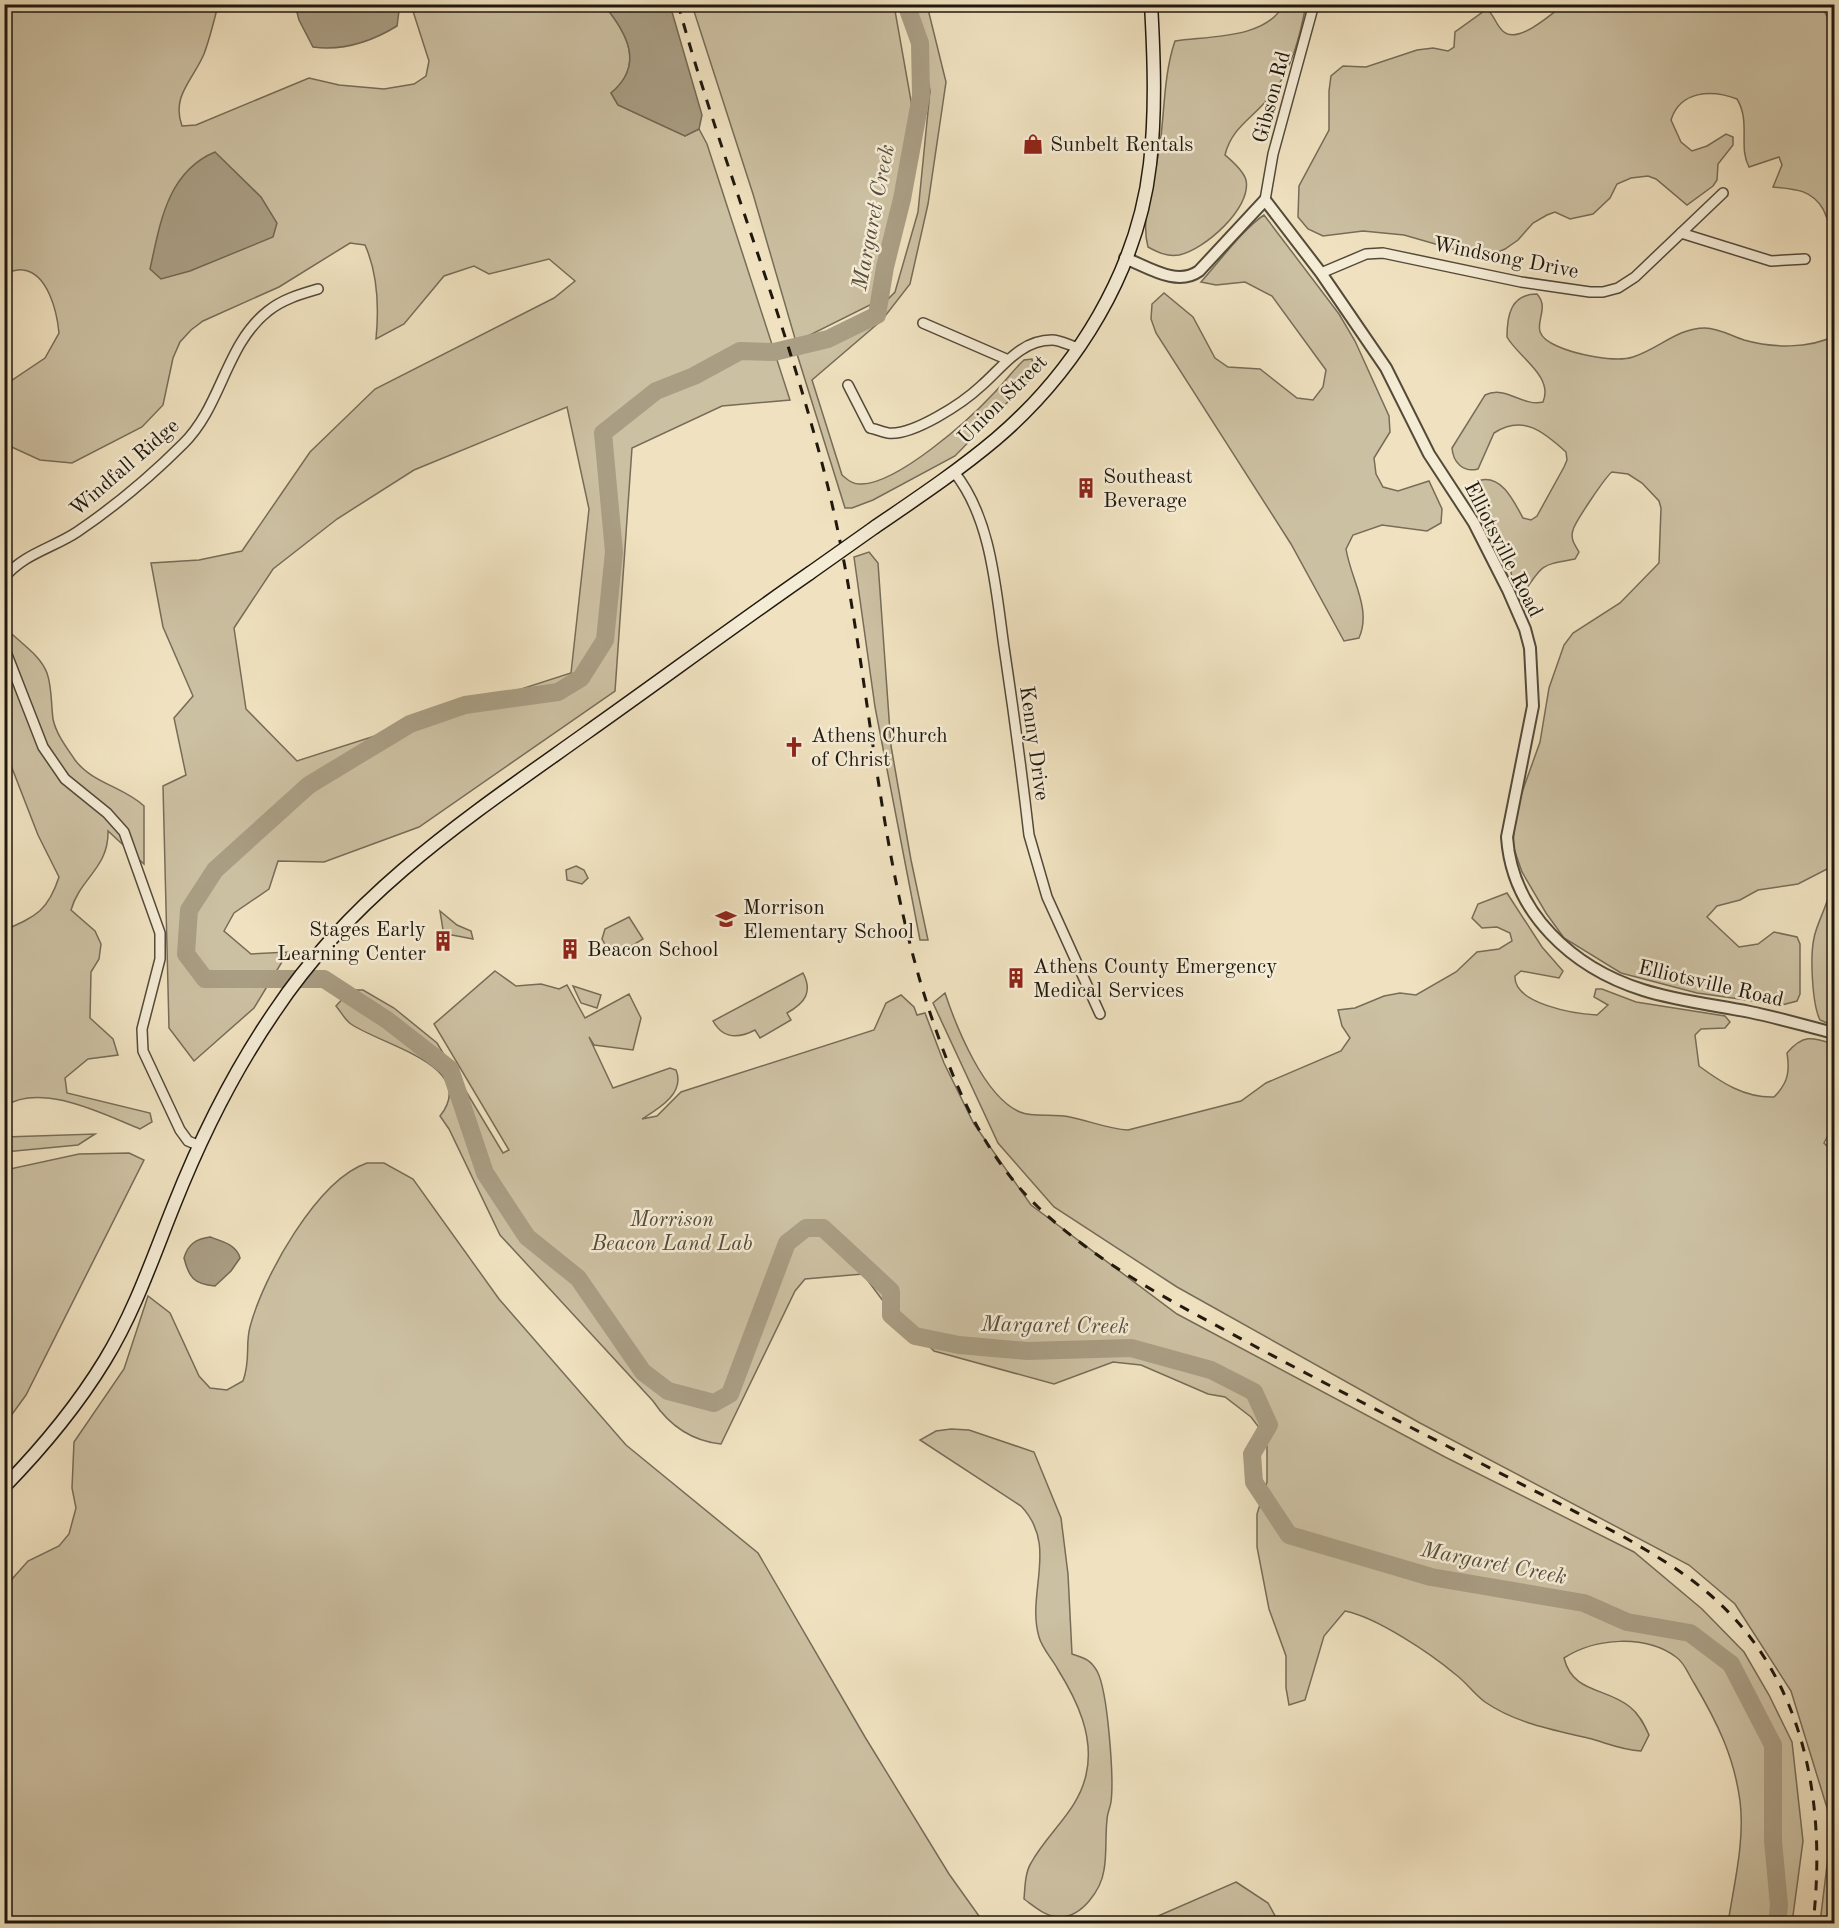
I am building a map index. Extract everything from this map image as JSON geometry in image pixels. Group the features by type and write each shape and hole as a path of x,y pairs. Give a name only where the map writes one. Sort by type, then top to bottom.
{"main road":[{"name":"Union Street","path":"4,1487 69,1413 106,1358 137,1300 200,1146 244,1059 276,1008 320,952 355,914 410,862 484,805 954,472 997,438 1030,405 1079,348 1106,308 1142,209 1154,125 1151,4"}],"street":[{"name":"Gibson Rd","path":"1265,200 1274,154 1314,4"},
{"name":"Windsong Drive","path":"1321,273 1366,254 1383,252 1521,282 1603,292 1618,288 1635,277 1724,193"},
{"path":"1125,258 1179,279 1189,277 1199,271 1265,200"},
{"name":"Elliotsville Road","path":"1265,200 1321,273 1386,368 1430,454 1474,523 1525,629 1530,648 1533,706 1506,837 1512,873 1529,909 1556,940 1579,957 1599,970 1642,990 1834,1033"},
{"path":"1681,233 1771,261 1805,259"},
{"name":"Windfall Ridge","path":"4,578 19,562 76,533 185,443 209,410 246,333 278,305 318,289"},
{"path":"923,322 1006,358"},
{"path":"848,385 870,428 889,434 906,431 952,408 981,386 1006,358 1034,344 1053,340 1079,348"},
{"name":"Kenny Drive","path":"954,472 968,493 987,549 1029,835 1038,870 1100,1014"},
{"path":"4,647 43,747 65,779 107,813 124,832 160,933 160,959 142,1029 143,1051 180,1130 188,1141 200,1146"}],"green space":[{"path":"5,5 218,5 204,54 181,97 179,115 182,126 196,125 309,78 339,85 384,89 414,84 426,76 429,61 411,5 604,5 620,27 629,49 630,60 627,71 611,93 618,105 685,136 699,129 707,144 790,400 722,406 632,448 615,691 419,827 324,862 278,861 269,889 234,913 224,931 251,954 288,952 254,1008 194,1061 169,1028 163,786 186,775 174,718 193,696 163,627 151,563 199,560 242,551 310,452 375,389 554,298 575,281 549,259 489,274 474,266 444,276 404,324 376,339 377,303 373,268 365,245 350,243 279,287 203,321 191,330 180,342 173,358 163,405 142,427 72,463 40,460 5,444 5,385 45,358 59,333 50,295 39,278 23,270 5,270","holes":["567,407 589,509 571,673 297,761 246,709 234,628 273,569 337,519 414,470"]},
{"path":"692,5 894,5 913,112 880,300 796,342 753,194"},
{"path":"915,5 927,5 946,82 928,204 910,284 882,320 812,380 842,475 851,482 859,484 877,481 894,473 932,449 950,434 993,394 1024,360 1032,359 1035,374 955,456 873,500 852,508 845,508 797,354 836,331 868,319 895,292 918,212 930,91"},
{"path":"1283,5 1306,5 1290,63 1272,94 1233,136 1225,155 1245,176 1246,191 1242,203 1234,215 1213,236 1189,251 1179,255 1170,255 1148,247 1147,211 1159,151 1166,81 1175,41 1250,30 1275,16"},
{"path":"1563,5 1821,5 1834,30 1834,230 1823,209 1813,197 1801,191 1773,187 1782,165 1779,157 1749,167 1744,151 1744,125 1741,108 1737,99 1717,94 1689,98 1675,110 1671,120 1681,142 1692,151 1707,146 1726,134 1733,137 1733,145 1718,164 1717,180 1713,186 1687,205 1656,179 1648,176 1631,178 1617,184 1610,198 1593,214 1570,219 1555,212 1547,215 1533,223 1518,240 1505,249 1484,258 1404,235 1363,231 1323,236 1308,229 1298,217 1299,186 1329,130 1331,76 1343,66 1366,67 1417,50 1433,48 1448,51 1454,47 1455,32 1487,9 1501,30 1510,35 1535,26"},
{"path":"1264,215 1339,314 1355,341 1389,416 1390,432 1374,458 1376,474 1383,487 1398,491 1429,481 1442,509 1441,523 1427,531 1382,525 1353,535 1346,549 1362,605 1362,627 1359,638 1344,641 1291,544 1156,333 1151,319 1152,304 1164,293 1193,317 1215,358 1228,367 1260,369 1297,398 1313,400 1323,387 1326,370 1272,296 1245,282 1216,285 1201,282 1240,237"},
{"path":"1537,294 1542,308 1539,328 1541,334 1564,349 1595,357 1625,359 1633,357 1686,331 1705,328 1755,343 1778,346 1802,345 1834,336 1834,1012 1827,1023 1820,1020 1817,1013 1812,968 1814,938 1831,886 1827,869 1798,884 1758,890 1740,900 1717,906 1707,917 1739,947 1758,944 1774,932 1797,937 1800,944 1800,994 1797,1001 1782,1005 1697,993 1621,973 1564,938 1522,872 1513,846 1515,812 1540,742 1549,688 1564,645 1573,633 1620,603 1659,563 1661,508 1659,501 1642,483 1628,474 1612,472 1591,500 1573,530 1573,539 1579,552 1575,559 1550,564 1540,570 1525,591 1517,589 1513,583 1506,544 1474,494 1481,480 1496,482 1507,492 1523,518 1531,520 1537,516 1564,467 1567,460 1566,452 1541,432 1524,425 1514,425 1494,433 1478,469 1463,468 1454,458 1452,448 1485,395 1500,393 1528,402 1543,402 1544,384 1533,367 1507,337 1512,307 1521,298"},
{"path":"869,552 878,563 891,746 928,940 920,940 875,707 854,557"},
{"path":"4,634 13,635 32,652 44,667 50,684 54,725 75,760 99,780 127,794 144,806 144,864 108,831 104,854 75,899 71,910 95,931 101,944 99,959 91,972 90,1018 113,1039 118,1055 88,1059 65,1078 67,1093 150,1113 152,1122 140,1129 91,1109 54,1099 36,1097 20,1099 5,1106 5,930 40,911 50,898 59,877 38,835 5,750"},
{"path":"576,866 584,870 588,878 582,884 567,880 566,870"},
{"path":"1507,893 1542,947 1563,971 1559,978 1521,971 1515,976 1517,986 1524,994 1547,1006 1597,1015 1608,1005 1594,997 1596,989 1602,989 1636,1002 1725,1016 1730,1022 1725,1028 1701,1029 1695,1035 1699,1066 1734,1088 1763,1097 1774,1097 1782,1087 1788,1072 1787,1053 1798,1043 1814,1039 1834,1044 1834,1124 1824,1143 1834,1153 1834,1923 1820,1923 1832,1824 1791,1691 1735,1604 1689,1565 1420,1423 1177,1287 1054,1207 998,1143 933,1003 945,993 973,1059 995,1092 1007,1104 1026,1114 1064,1116 1128,1130 1241,1101 1266,1083 1341,1051 1350,1038 1342,1026 1338,1010 1355,1008 1384,996 1400,993 1416,995 1456,972 1477,952 1499,949 1512,941 1510,933 1497,927 1482,928 1472,918 1478,904"},
{"path":"440,911 457,925 471,931 473,939 452,935 444,936"},
{"path":"629,917 643,939 615,956 611,955 602,939 605,929"},
{"name":"Morrison Beacon Land Lab","path":"495,971 516,986 541,984 559,989 567,985 585,1018 629,994 641,1018 633,1050 594,1045 589,1037 613,1088 670,1068 676,1070 677,1087 673,1094 662,1106 642,1119 657,1116 681,1092 874,1030 886,1003 901,995 914,1007 917,1015 925,1013 944,1063 974,1124 1031,1205 1177,1314 1445,1457 1634,1552 1702,1609 1744,1652 1769,1695 1792,1742 1803,1841 1792,1923 1728,1923 1741,1831 1740,1801 1734,1769 1717,1726 1682,1662 1664,1650 1650,1645 1620,1641 1590,1646 1564,1658 1568,1670 1575,1678 1621,1701 1636,1713 1649,1735 1641,1751 1550,1729 1497,1710 1485,1702 1459,1677 1417,1646 1372,1620 1345,1611 1324,1636 1305,1700 1289,1705 1286,1688 1286,1656 1269,1609 1257,1547 1257,1514 1267,1482 1267,1447 1261,1430 1251,1417 1225,1397 1208,1394 1141,1365 1113,1362 1054,1384 934,1351 925,1342 912,1340 863,1274 805,1279 795,1291 721,1444 700,1439 682,1430 659,1410 500,1235 449,1129 440,1116 449,1099 447,1083 437,1070 422,1059 351,1024 336,1006 353,990 363,990 394,1008 437,1043 503,1153 509,1150 434,1024"},
{"path":"803,973 807,986 806,996 787,1013 791,1020 760,1038 755,1030 743,1035 731,1036 721,1031 713,1021"},
{"path":"573,986 601,995 597,1008 581,1003"},
{"path":"95,1134 78,1145 5,1152 5,1137"},
{"path":"129,1153 144,1160 26,1395 5,1424 5,1170 79,1154"},
{"path":"367,1163 384,1163 413,1179 499,1299 626,1445 758,1553 865,1737 949,1874 984,1923 5,1923 5,1594 13,1578 28,1561 59,1546 69,1534 76,1508 72,1488 74,1442 124,1369 148,1296 170,1313 199,1376 210,1388 227,1390 243,1381 247,1366 250,1327 267,1283 280,1258 311,1209 329,1189 348,1173"},
{"path":"969,1430 1034,1452 1061,1518 1068,1574 1072,1654 1089,1661 1101,1681 1107,1715 1112,1775 1105,1864 1095,1894 1083,1907 1068,1916 1055,1917 1036,1908 1024,1899 1025,1885 1031,1863 1070,1810 1082,1788 1088,1761 1086,1733 1071,1693 1039,1637 1036,1603 1040,1553 1038,1537 1032,1521 1021,1506 920,1440 936,1431"},
{"path":"1236,1882 1268,1903 1279,1923 1142,1923"}],"shaded area":[{"path":"295,5 396,5 399,11 397,26 377,37 357,44 324,48 313,47 299,20"},
{"path":"604,5 670,5 702,115 699,129 685,136 618,105 611,93 627,71 630,60 629,49 620,27"},
{"path":"215,152 261,197 277,223 273,237 190,271 161,279 150,269 168,201 186,172"},
{"path":"210,1237 232,1247 240,1258 231,1271 215,1286 197,1282 190,1275 184,1258 193,1243"}],"waterway":[{"name":"Margaret Creek","path":"906,4 920,43 921,96 877,315 828,339 774,352 740,351 694,376 656,391 603,433 614,552 605,640 581,678 558,692 465,705 410,724 309,785 215,870 189,910 186,954 205,979 324,979 387,1020 450,1069 485,1173 527,1237 578,1278 643,1372 668,1391 714,1403 730,1394 787,1243 806,1228 823,1228 891,1291 891,1315 915,1336 959,1345 1027,1351 1131,1348 1211,1370 1254,1392 1269,1425 1252,1454 1254,1482 1289,1535 1431,1577 1584,1603 1627,1622 1690,1633 1731,1664 1773,1745 1773,1841 1779,1905 1777,1924"}],"railway":[{"path":"678,4 695,64 792,359 826,479 854,618 886,828 899,897 916,966 955,1081 990,1149 1005,1170 1039,1208 1090,1250 1145,1286 1305,1373 1624,1537 1678,1570 1708,1593 1741,1626 1767,1662 1788,1702 1802,1744 1812,1788 1816,1833 1813,1924"}],"place":[{"name":"Sunbelt Rentals","path":"1033,144"},
{"name":"Southeast Beverage","path":"1086,488"},
{"name":"Athens Church of Christ","path":"794,747"},
{"name":"Morrison Elementary School","path":"726,919"},
{"name":"Stages Early Learning Center","path":"443,941"},
{"name":"Beacon School","path":"570,949"},
{"name":"Athens County Emergency Medical Services","path":"1016,978"}]}
